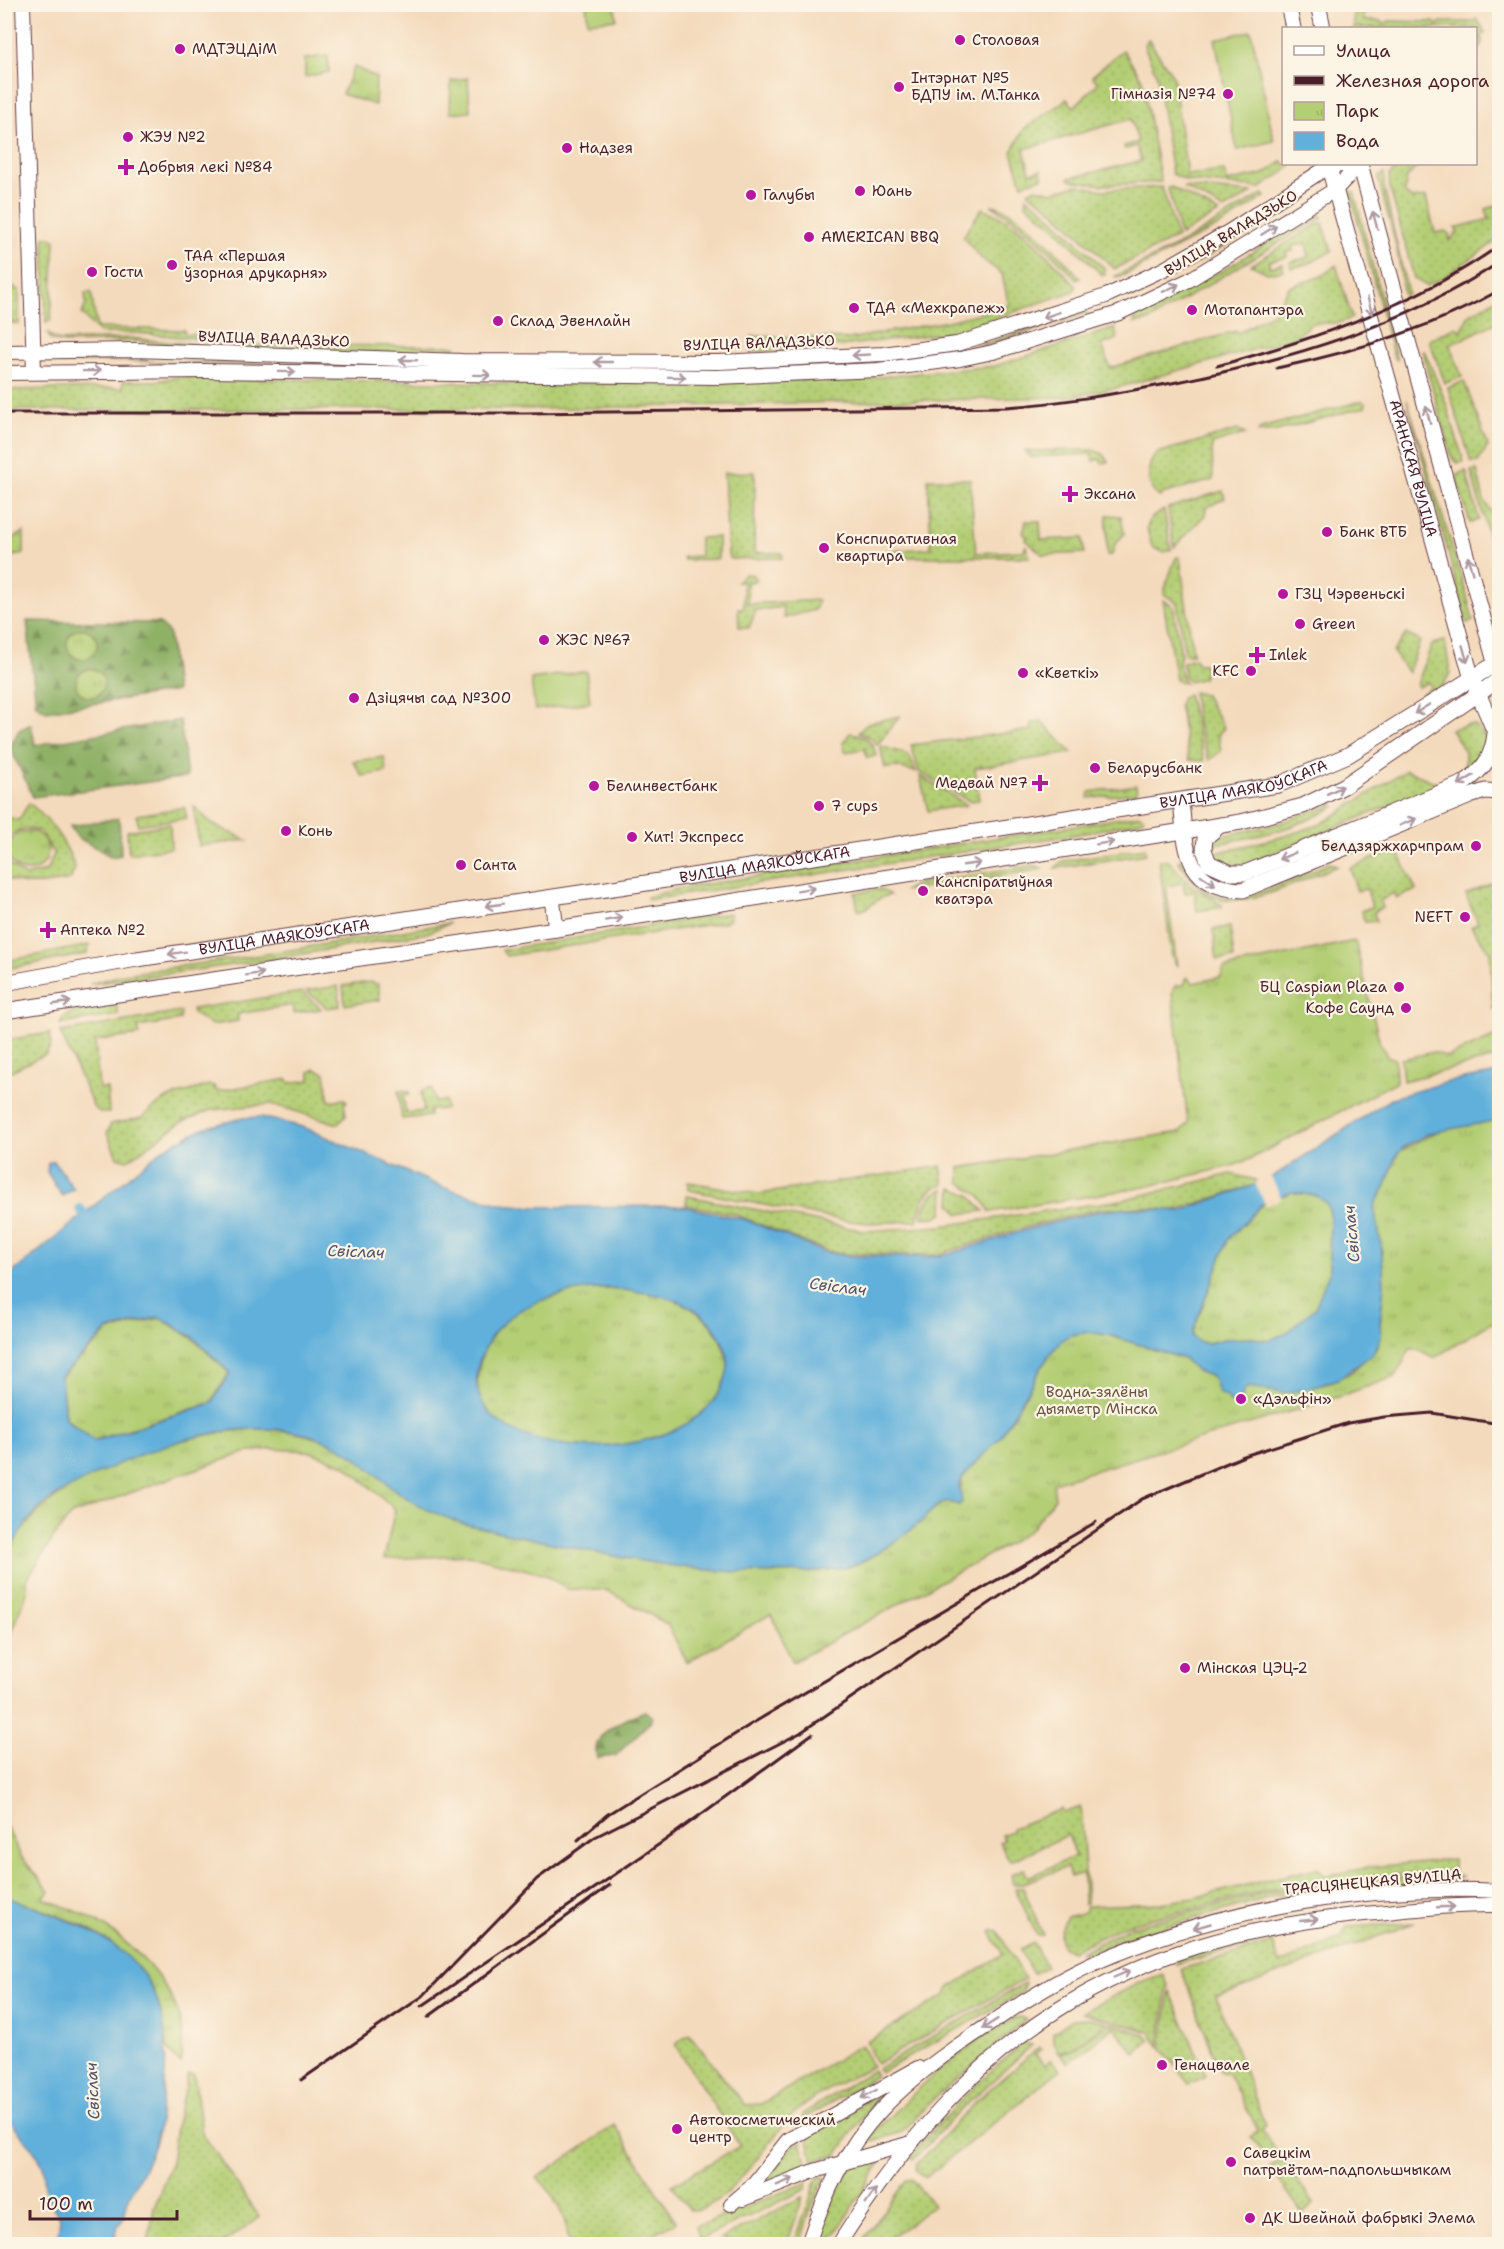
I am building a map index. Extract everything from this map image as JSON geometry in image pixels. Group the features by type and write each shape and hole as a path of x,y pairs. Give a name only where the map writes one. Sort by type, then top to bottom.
{"main road":[{"path":"23,4 33,372"},
{"path":"1288,4 1293,27"},
{"path":"1318,4 1323,27"},
{"name":"ВУЛІЦА ВАЛАДЗЬКО","path":"4,352 134,350 462,361 720,362 883,354 957,344 1106,296 1154,273 1230,231 1328,165"},
{"name":"АРАНСКАЯ ВУЛІЦА","path":"1328,165 1393,387 1475,686 1497,739"},
{"name":"ВУЛІЦА ВАЛАДЗЬКО","path":"4,373 205,371 717,377 878,370 993,352 1119,313 1189,280 1336,189 1359,165"},
{"name":"АРАНСКАЯ ВУЛІЦА","path":"1360,165 1499,670"},
{"path":"1393,387 1418,381"},
{"path":"1485,621 1500,628"},
{"name":"ВУЛІЦА МАЯКОЎСКАГА","path":"4,1011 556,929 1220,825 1283,812 1344,786 1499,670"},
{"name":"ВУЛІЦА МАЯКОЎСКАГА","path":"4,983 137,959 1181,801 1296,779 1348,755 1475,686"},
{"path":"1220,825 1205,838 1204,850 1209,863 1231,873 1245,873 1464,783 1481,771 1493,752 1497,739"},
{"path":"1181,801 1190,861 1198,873 1223,889 1243,890 1470,796 1485,791 1500,792"},
{"path":"552,897 556,929"},
{"name":"ТРАСЦЯНЕЦКАЯ ВУЛІЦА","path":"808,2244 824,2198 844,2161 880,2111 939,2057 1040,1994 1112,1956 1159,1938 1268,1907 1427,1891 1500,1891"},
{"name":"ТРАСЦЯНЕЦКАЯ ВУЛІЦА","path":"839,2244 860,2211 911,2143 965,2084 1020,2034 1051,2012 1119,1974 1164,1956 1243,1933 1299,1921 1427,1908 1500,1905"},
{"path":"1159,1938 1164,1956"},
{"path":"1040,1994 1051,2012"},
{"path":"911,2143 844,2161 731,2204 751,2187 789,2140 939,2057"}],"green space":[{"path":"586,5 615,5 616,19 588,22"},
{"path":"1354,5 1363,5 1364,21 1381,21 1384,24 1389,21 1434,22 1437,25 1441,22 1472,22 1477,19 1486,33 1480,37 1483,41 1477,51 1477,27 1354,27"},
{"path":"1251,31 1274,141 1237,150 1215,39"},
{"path":"1148,39 1173,76 1187,175 1224,171 1227,182 1264,174 1282,162 1282,165 1291,165 1289,168 1261,188 1188,181 1172,174 1157,76 1144,45"},
{"path":"1123,50 1142,79 1161,182 1102,185 1069,178 1141,161 1137,146 1125,149 1124,146 1138,142 1131,119 1024,149 1030,173 1041,170 1042,178 1022,184 1012,152 1024,129 1067,99 1074,107 1098,83 1092,76"},
{"path":"328,56 329,72 305,77 305,59"},
{"path":"354,67 376,77 375,105 342,94"},
{"path":"468,78 470,111 450,113 451,81"},
{"path":"1419,165 1407,177 1404,193 1412,199 1426,197 1435,233 1445,231 1450,234 1449,241 1458,232 1455,228 1489,219 1486,209 1499,205 1499,239 1443,278 1426,286 1414,278 1390,188 1389,176 1397,167"},
{"path":"1384,173 1384,187 1408,294 1404,296 1397,249 1378,178"},
{"path":"1078,185 1102,190 1162,187 1177,237 1115,269 1048,206 1028,192 1036,188 1052,192"},
{"path":"1171,187 1219,213 1180,235 1168,188"},
{"path":"1183,187 1252,193 1224,210"},
{"path":"1350,191 1354,192 1397,360 1394,358"},
{"path":"1306,192 1308,195 1189,268 1132,297 1130,294 1188,266"},
{"path":"1263,194 1265,197 1224,223 1123,276 1114,277 1180,244"},
{"path":"1027,197 1042,208 1104,268 1105,274 1102,275 1054,227 1026,204"},
{"path":"991,205 1013,214 1051,247 1080,278 1077,280 1026,230"},
{"path":"982,208 996,214 1032,240 1074,284 1076,287 1074,291 979,324 970,330 840,346 752,352 752,336 849,339 948,321 1009,306 1002,274 981,258 963,237"},
{"path":"1319,213 1322,217 1148,321 1134,323 1135,315 1227,268 1307,218"},
{"path":"1319,223 1323,223 1332,251 1310,263 1291,268 1290,262 1309,257 1306,243 1292,246 1293,251 1286,252 1287,257 1269,261 1269,267 1282,264 1284,270 1268,273 1251,265"},
{"path":"44,237 51,237 55,241 51,320 46,323"},
{"path":"1336,265 1352,318 1339,323 1312,323 1294,338 1116,388 1068,397 538,409 5,410 4,382 6,390 123,388 123,381 157,381 176,377 538,384 754,382 878,377 995,366 1115,328 1117,339 1102,345 1110,368 1236,331 1238,333 1273,313 1289,287 1322,276"},
{"path":"4,283 19,290 19,324 12,323 5,315"},
{"path":"91,292 97,328 184,330 185,334 203,335 202,339 137,333 99,333 82,314 86,304 85,293"},
{"path":"1499,297 1499,321 1450,345 1462,377 1445,383 1429,340 1456,327 1461,331 1469,315"},
{"path":"1087,311 1088,313 965,352 823,367 715,371 356,368 117,361 61,363 59,360 716,370 885,360 965,350"},
{"path":"48,334 59,341 130,338 201,345 196,349 137,341 65,343 51,340"},
{"path":"218,345 456,346 451,352 329,352 220,347"},
{"path":"1424,350 1446,403 1464,462 1457,463 1452,458 1422,351"},
{"path":"1464,381 1488,446 1478,462 1471,462 1448,388"},
{"path":"1407,400 1466,593 1473,621 1467,623"},
{"path":"1362,401 1366,404 1365,407 1273,432 1258,432 1261,428"},
{"path":"1238,430 1245,434 1212,444 1213,480 1162,494 1160,497 1155,494 1150,483 1149,470 1150,463 1157,453"},
{"path":"1092,450 1103,454 1109,462 1102,463 1100,459 1093,461 1092,454 1031,457 1025,451"},
{"path":"1477,470 1484,501 1499,524 1499,575 1471,471"},
{"path":"1466,471 1479,520 1470,523 1457,480 1458,474"},
{"path":"755,472 754,553 782,553 782,558 731,559 728,555 724,473"},
{"path":"928,479 970,479 976,553 1023,551 1026,546 1029,557 887,557 887,551 931,548"},
{"path":"1223,491 1225,498 1206,508 1205,515 1174,547 1168,508"},
{"path":"1164,510 1171,550 1163,552 1152,547 1147,528 1151,518"},
{"path":"1107,515 1121,516 1124,534 1115,544 1112,555 1107,555"},
{"path":"1026,521 1040,521 1041,540 1083,538 1084,553 1043,555 1026,540 1027,537 1023,533"},
{"path":"24,532 24,554 5,557 5,543"},
{"path":"718,537 718,559 684,560 683,557 700,556 699,538"},
{"path":"1177,557 1180,558 1193,654 1185,654 1177,603 1164,594"},
{"path":"745,574 754,575 756,581 747,582 748,604 818,600 815,610 784,618 783,607 756,610 749,628 739,627 738,608 744,608 743,582 737,582"},
{"path":"1163,600 1173,606 1181,654 1180,669 1185,683 1176,680"},
{"path":"27,621 159,623 169,633 176,691 46,711 36,704"},
{"path":"82,629 93,633 97,644 93,655 82,659 71,655 67,644 71,633"},
{"path":"1406,634 1420,641 1408,673 1393,652"},
{"path":"1445,641 1450,673 1443,685 1424,697 1422,694 1431,687 1428,682 1418,687 1417,685 1430,649 1433,644"},
{"path":"1194,658 1198,664 1204,664 1206,669 1203,678 1189,682 1184,675 1183,662"},
{"path":"90,669 100,673 104,683 100,693 90,697 80,693 76,683 80,673"},
{"path":"586,671 590,702 535,710 531,679"},
{"path":"1193,692 1205,695 1224,728 1218,735 1221,751 1209,760 1197,723"},
{"path":"1188,694 1204,761 1189,760 1179,704"},
{"path":"900,716 877,745 871,738 859,732 868,723"},
{"path":"180,720 187,777 33,797 10,747 19,730 31,724 35,745"},
{"path":"1041,721 1072,753 975,768 979,800 969,801 919,772 911,745 1032,730 1031,723"},
{"path":"1475,725 1487,738 1484,756 1465,775 1465,752 1451,729"},
{"path":"850,733 868,740 876,756 867,758 865,749 845,752 843,743"},
{"path":"880,746 909,755 916,772 898,767 885,768"},
{"path":"384,757 386,772 362,776 353,761"},
{"path":"1406,770 1432,781 1448,782 1243,865 1226,864 1218,861 1212,854 1285,836 1321,824"},
{"path":"920,776 967,805 928,811"},
{"path":"1136,785 1137,793 1088,798 1090,792"},
{"path":"29,803 51,824 67,849 75,868 70,880 29,884 5,878 5,857 9,865 25,876 46,871 54,854 40,831 25,828 7,837 5,817 19,820"},
{"path":"1333,804 1335,806 1290,827 1210,845 1217,837 1277,824"},
{"path":"194,806 212,824 247,840 199,846"},
{"path":"185,807 186,818 138,825 137,815"},
{"path":"1140,815 1144,818 1141,821 1074,835 648,900 647,897 677,889"},
{"path":"119,818 121,855 112,857 77,837 70,826"},
{"path":"170,824 171,848 129,854 127,831"},
{"path":"28,831 42,837 48,851 42,865 28,871 14,865 8,851 14,837"},
{"path":"1145,848 1146,854 1055,868 1063,861"},
{"path":"1397,849 1416,890 1397,898 1393,893 1380,901 1383,907 1374,912 1376,921 1365,922 1361,911 1372,907 1367,889 1357,891 1350,868"},
{"path":"1159,860 1169,861 1190,885 1222,905 1222,907 1197,911 1195,892 1185,893 1183,883 1166,886 1177,966 1172,957"},
{"path":"1180,860 1208,891 1221,896 1233,897 1246,896 1276,887 1330,863 1337,866 1258,897 1227,900 1214,897 1203,890 1186,872 1178,861"},
{"path":"1035,865 1043,869 904,891 919,883"},
{"path":"1499,880 1499,1006 1493,1009 1490,952 1471,927 1478,923 1466,895"},
{"path":"881,889 890,895 858,911 855,893"},
{"path":"729,913 730,919 725,922 506,956 502,950"},
{"path":"450,923 427,933 261,961 90,984 125,974 261,955"},
{"path":"1230,927 1234,958 1217,960 1213,929"},
{"path":"1355,941 1380,1044 1387,1056 1395,1059 1396,1082 1250,1159 1235,1165 1145,1187 990,1212 980,1196 960,1182 960,1168 1180,1132 1188,1123 1172,992 1175,986 1184,985 1187,977 1193,983 1221,977 1224,968"},
{"path":"90,945 86,954 5,969 5,961"},
{"path":"370,982 378,984 380,1000 345,1005 343,986"},
{"path":"338,986 340,1006 327,1008 306,991"},
{"path":"302,992 321,1009 294,1013 293,1005 238,1014 238,1021 212,1025 193,1014 192,1009"},
{"path":"117,1005 118,1015 60,1024 63,1018 76,1011"},
{"path":"181,1012 180,1020 138,1027 140,1035 95,1041 99,1089 107,1088 109,1113 100,1112 94,1108 60,1032"},
{"path":"50,1033 51,1045 46,1054 5,1074 5,1040"},
{"path":"1499,1035 1499,1057 1403,1081 1401,1059 1434,1052 1447,1057"},
{"path":"315,1069 325,1073 329,1101 345,1099 347,1102 344,1102 346,1115 338,1124 271,1104 211,1110 182,1122 128,1160 117,1157 107,1133 111,1124 141,1118 165,1099 209,1085 214,1086 217,1091 288,1079 289,1083 310,1080 310,1072"},
{"path":"426,1088 431,1088 435,1102 445,1101 446,1109 430,1110 430,1116 402,1119 398,1091 409,1092 409,1095 403,1096 406,1113 424,1111 421,1093"},
{"name":"Водна-зялёны дыяметр Мінска","path":"1499,1120 1499,1318 1434,1358 1418,1349 1410,1349 1395,1377 1329,1400 1053,1483 1055,1498 1031,1529 1009,1544 793,1662 771,1614 687,1662 667,1624 606,1590 567,1589 546,1575 470,1555 384,1559 395,1509 345,1465 308,1451 272,1449 244,1453 71,1515 27,1579 27,1593 5,1647 3,1589 5,1561 20,1533 43,1508 71,1487 105,1468 140,1454 176,1442 241,1430 284,1431 336,1445 356,1457 399,1493 441,1516 469,1525 608,1555 701,1569 748,1573 796,1572 851,1566 892,1544 941,1504 948,1502 959,1505 962,1478 1001,1436 1049,1355 1062,1340 1071,1335 1089,1332 1112,1336 1184,1359 1197,1371 1213,1377 1217,1389 1229,1398 1229,1402 1240,1404 1243,1392 1249,1387 1289,1392 1326,1384 1350,1373 1378,1348 1384,1284 1381,1243 1374,1207 1386,1185 1398,1152 1438,1131"},
{"path":"941,1166 944,1184 928,1193 922,1203 917,1221 868,1223 841,1220 688,1190 688,1182 759,1194"},
{"path":"1231,1174 1255,1180 1258,1184 1173,1211 1146,1207 1099,1209 1023,1228 937,1255 844,1254 827,1251 734,1214 686,1205 687,1196 865,1231 941,1226 1122,1200"},
{"path":"952,1188 970,1195 984,1211 959,1214 951,1204"},
{"path":"944,1189 943,1213 935,1217 922,1218 928,1200"},
{"path":"1291,1192 1317,1196 1326,1203 1330,1213 1329,1273 1316,1308 1286,1333 1268,1341 1254,1338 1199,1342 1192,1337 1194,1328 1228,1240 1262,1204"},
{"path":"586,1289 656,1294 696,1311 711,1326 723,1345 729,1370 718,1395 705,1412 678,1429 653,1438 625,1445 596,1448 566,1447 538,1442 513,1432 492,1418 483,1407 478,1380 484,1351 499,1326 518,1311 536,1302"},
{"path":"160,1318 192,1338 229,1373 211,1403 94,1440 65,1418 61,1377 109,1331"},
{"path":"645,1711 653,1717 650,1722 615,1756 597,1758 598,1741 604,1734 619,1723"},
{"path":"1081,1807 1087,1903 1084,1904 1083,1873 1070,1877 1067,1867 1020,1884 1013,1884 1011,1874 1024,1869 1028,1877 1076,1856 1068,1835 1010,1861 999,1842 1004,1840 1002,1835 1012,1831 1012,1828 1062,1809 1064,1813"},
{"path":"4,1822 22,1858 50,1891 43,1898 82,1913 108,1929 136,1952 161,1980 177,2011 181,2027 181,2064 168,2048 161,2011 156,1998 144,1977 129,1959 92,1931 49,1912 5,1897"},
{"path":"1453,1859 1453,1871 1451,1872 1376,1876 1266,1891 1125,1925 1072,1951 1060,1941 1060,1932 1067,1917 1085,1912 1087,1906 1161,1903 1194,1898 1316,1868 1325,1876 1371,1867"},
{"path":"1461,1876 1450,1883 1274,1896 1119,1940 1092,1953 1079,1953 1128,1928 1267,1893 1376,1879"},
{"path":"1015,1888 1023,1888 1043,1935 1037,1936"},
{"path":"1414,1923 1216,1997 1265,2125 1262,2130 1279,2156 1265,2154 1250,2137 1258,2130 1228,2074 1220,2071 1181,1969 1272,1943 1280,1963 1341,1938 1347,1927"},
{"path":"998,1931 1025,1979 876,2064 866,2042 946,1995 949,1988 1003,1954 990,1932"},
{"path":"1283,1931 1285,1935 1176,1964 1179,1958"},
{"path":"1033,1942 1046,1967 1033,1974 1020,1950"},
{"path":"1163,1974 1168,1985 1159,2046 1150,2032 1082,2012 1141,1982"},
{"path":"1025,1983 1022,1992 1004,2003 880,2073 877,2069"},
{"path":"1170,1991 1206,2076 1189,2084 1161,2047"},
{"path":"1018,2017 1027,2019 938,2095 902,2132 862,2144 916,2091 954,2058 975,2042"},
{"path":"1089,2018 1107,2022 1072,2048 1058,2052 1053,2043 1053,2033 1073,2019"},
{"path":"1110,2023 1146,2035 1150,2040 1135,2054 1114,2027 1068,2063 1060,2053 1072,2050"},
{"path":"689,2034 745,2105 761,2104 861,2045 872,2066 800,2108 749,2169 720,2199 705,2207 690,2210 672,2185 740,2146 675,2045"},
{"path":"1025,2043 1032,2045 960,2110 913,2160 911,2155 965,2096"},
{"path":"1039,2047 1041,2049 1035,2054 1045,2065 1051,2059 1060,2070 925,2178 916,2170 917,2164 977,2100"},
{"path":"873,2070 876,2076 803,2119 802,2114"},
{"path":"188,2074 194,2074 202,2133 259,2217 223,2244 148,2244 154,2208 171,2163 177,2120"},
{"path":"884,2091 858,2123 837,2155 813,2161 807,2135"},
{"path":"615,2125 676,2222 633,2244 571,2244 557,2204 537,2178"},
{"path":"801,2142 807,2165 762,2184 792,2146"},
{"path":"883,2158 829,2244 817,2244 829,2206 849,2167"},
{"path":"1283,2160 1314,2204 1303,2214 1271,2167"},
{"path":"818,2177 825,2177 811,2208 800,2244 794,2244"},
{"path":"907,2179 911,2179 934,2205 883,2244 860,2244"},
{"path":"808,2182 806,2189 700,2240 696,2227"},
{"path":"803,2197 787,2244 740,2244 721,2239"}],"water":[{"name":"Свіслач","path":"1499,1073 1499,1120 1430,1133 1405,1146 1396,1156 1386,1185 1374,1207 1381,1243 1384,1284 1380,1321 1381,1338 1373,1354 1338,1379 1309,1389 1283,1393 1249,1387 1243,1392 1240,1404 1229,1402 1229,1398 1218,1393 1213,1377 1197,1371 1184,1359 1112,1336 1089,1332 1071,1335 1062,1340 1049,1355 1001,1436 962,1478 959,1487 962,1502 959,1505 943,1503 902,1536 870,1557 850,1566 796,1572 748,1573 701,1569 608,1555 469,1525 441,1516 399,1493 357,1459 329,1442 300,1433 271,1429 211,1434 181,1441 152,1450 73,1486 42,1506 31,1517 5,1562 5,1279 163,1149 203,1128 243,1118 261,1117 303,1127 445,1188 500,1204 536,1207 682,1206 747,1220 824,1252 850,1256 928,1257 949,1254 1025,1230 1099,1211 1133,1208 1181,1211 1268,1180 1392,1098 1447,1082","holes":["1291,1192 1317,1196 1326,1203 1330,1213 1329,1273 1315,1308 1286,1333 1268,1341 1254,1338 1199,1342 1192,1337 1194,1328 1228,1240 1262,1204","606,1288 643,1292 678,1301 707,1319 718,1333 727,1357 728,1368 725,1378 718,1394 690,1421 650,1439 603,1446 557,1444 516,1432 487,1410 477,1379 490,1339 500,1326 526,1307 541,1300 590,1289","159,1317 193,1337 230,1373 212,1403 95,1441 65,1419 61,1376 108,1330"]},
{"path":"54,1161 74,1189 62,1196 47,1172 48,1163"},
{"name":"Свіслач","path":"5,1897 53,1914 91,1932 122,1952 144,1975 158,2004 165,2038 164,2081 157,2133 151,2152 128,2200 123,2220 118,2225 114,2244 57,2244 60,2218 46,2196 43,2167 37,2154 5,2115"}],"pier":[{"path":"1270,1175 1282,1199 1266,1206 1255,1183"}],"waterway":[{"path":"80,1209 83,1213"}],"railway":[{"path":"1217,366 1291,344 1364,318 1434,286 1500,245"},
{"path":"4,413 525,413 1028,405 1092,397 1177,382 1262,363 1303,351 1385,322 1424,305 1500,262"},
{"path":"1277,368 1334,355 1391,338 1447,316 1500,290"},
{"path":"301,2080 423,1996 537,1879 595,1837 800,1733 1142,1499 1244,1456 1348,1423 1432,1413 1500,1424"},
{"path":"578,1840 608,1814 753,1723 1096,1522"},
{"path":"422,2006 667,1839 812,1734"},
{"path":"428,2017 610,1885"}],"place":[{"name":"Столовая","path":"960,40"},
{"name":"МДТЭЦДіМ","path":"180,49"},
{"name":"Інтэрнат №5 БДПУ ім. М.Танка","path":"899,87"},
{"name":"Гімназія №74","path":"1228,94"},
{"name":"ЖЭУ №2","path":"128,137"},
{"name":"Надзея","path":"567,148"},
{"name":"Добрыя лекі №84","path":"126,167"},
{"name":"Юань","path":"860,191"},
{"name":"Галубы","path":"751,195"},
{"name":"AMERICAN BBQ","path":"809,237"},
{"name":"ТАА «Першая ўзорная друкарня»","path":"172,265"},
{"name":"Гости","path":"92,272"},
{"name":"ТДА «Мехкрапеж»","path":"854,308"},
{"name":"Мотапантэра","path":"1192,310"},
{"name":"Склад Эвенлайн","path":"498,321"},
{"name":"Эксана","path":"1070,494"},
{"name":"Банк ВТБ","path":"1327,532"},
{"name":"Конспиративная квартира","path":"824,548"},
{"name":"ГЗЦ Чэрвеньскі","path":"1283,594"},
{"name":"Green","path":"1300,624"},
{"name":"ЖЭС №67","path":"544,640"},
{"name":"Inlek","path":"1257,655"},
{"name":"KFC","path":"1251,671"},
{"name":"«Кветкі»","path":"1023,673"},
{"name":"Дзіцячы сад №300","path":"354,698"},
{"name":"Беларусбанк","path":"1095,768"},
{"name":"Медвай №7","path":"1040,783"},
{"name":"Белинвестбанк","path":"594,786"},
{"name":"7 cups","path":"819,806"},
{"name":"Конь","path":"286,831"},
{"name":"Хит! Экспресс","path":"632,837"},
{"name":"Белдзяржхарчпрам","path":"1476,846"},
{"name":"Санта","path":"461,865"},
{"name":"Канспіратыўная кватэра","path":"923,891"},
{"name":"NEFT","path":"1465,917"},
{"name":"Аптека №2","path":"48,930"},
{"name":"БЦ Caspian Plaza","path":"1399,987"},
{"name":"Кофе Саунд","path":"1406,1008"},
{"name":"«Дэльфін»","path":"1241,1399"},
{"name":"Мінская ЦЭЦ-2","path":"1185,1668"},
{"name":"Генацвале","path":"1162,2065"},
{"name":"Автокосметический центр","path":"677,2129"},
{"name":"Савецкім патрыётам-падпольшчыкам","path":"1231,2162"},
{"name":"ДК Швейнай фабрыкі Элема","path":"1250,2218"}]}
